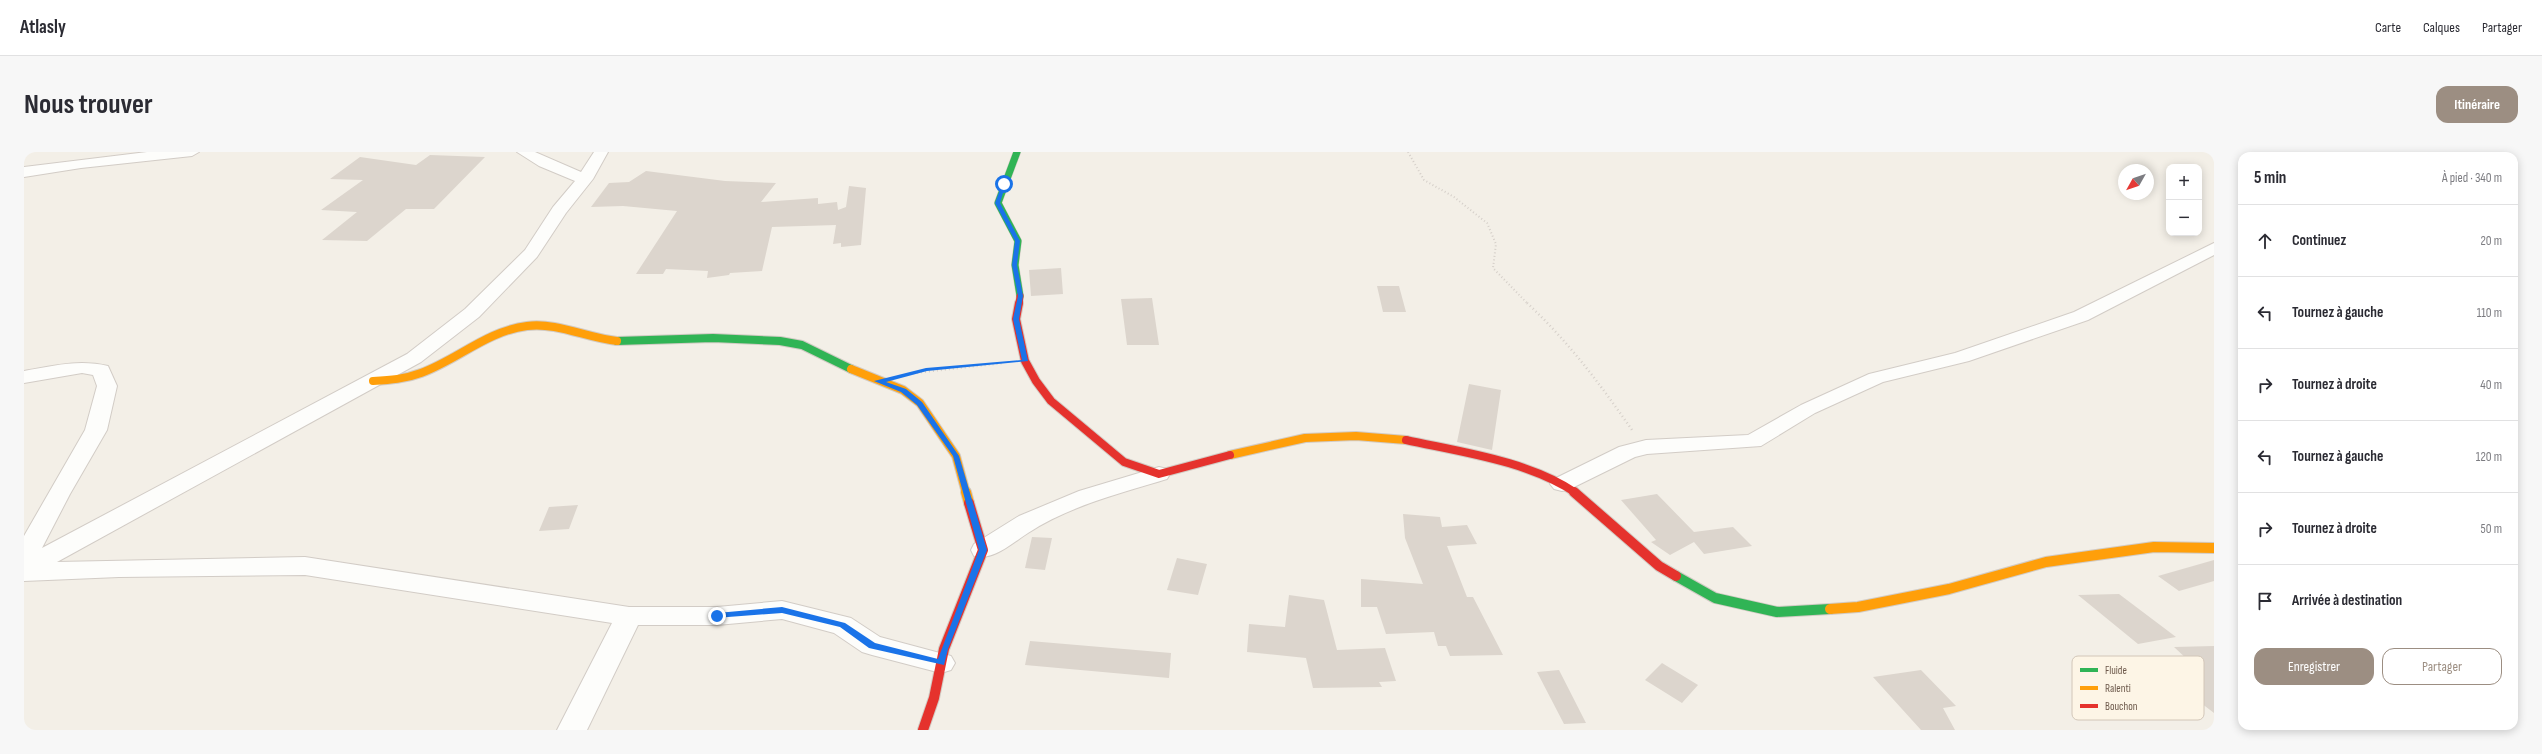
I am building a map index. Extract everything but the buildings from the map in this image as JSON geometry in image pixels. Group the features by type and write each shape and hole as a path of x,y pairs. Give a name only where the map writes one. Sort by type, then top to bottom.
{"street":[{"path":"24,172 82,163 192,152"},
{"path":"524,152 544,163 585,179"},
{"path":"24,569 414,358 491,295 531,253 559,210 585,179 601,152"},
{"path":"1017,152 998,203 1018,241 1015,265 1020,296 1016,319 1025,361 1050,401 1072,420 1124,462 1159,474"},
{"path":"1562,484 1627,452 1646,448 1753,440 1808,409 1876,378 1962,357 2081,316 2214,248"},
{"path":"373,381 406,378 504,332 526,326 550,325 594,338 616,341 713,338 780,341 802,345 878,381 904,390 920,404 956,456 983,550"},
{"path":"24,378 82,367 101,370 107,386 96,430 58,494 24,560"},
{"path":"923,730 934,698 944,649 983,550 1027,522 1087,496 1159,474 1258,448 1305,438 1356,436 1411,440 1497,460 1562,484 1585,500 1659,566 1715,598 1777,612 1858,606 1949,589 2046,562 2154,547 2214,548"},
{"path":"24,572 119,568 305,566 630,616 717,616 782,610 842,625 872,646 941,663"},
{"path":"572,730 630,616"}],"path":[{"path":"1408,152 1424,180 1454,197 1487,223 1496,244 1493,268 1498,275 1536,310 1574,350 1646,448"},
{"path":"878,381 893,379 926,370 1025,361"}],"traffic: fast":[{"path":"1017,152 998,203 1018,241 1015,265 1020,296"},
{"path":"617,341 713,338 780,341 802,345 851,369"},
{"path":"1676,576 1715,598 1777,612 1830,609"}],"traffic: slow":[{"path":"373,381 403,379 422,373 496,335 511,329 527,326 550,327 606,340 617,341"},
{"path":"851,369 903,390 920,403 956,456 969,503"},
{"path":"1230,455 1305,438 1356,436 1406,440"},
{"path":"1830,609 1858,607 1949,589 2046,562 2154,547 2214,548"}],"traffic: jam":[{"path":"1020,296 1016,319 1025,361 1036,381 1051,401 1124,462 1159,474 1230,455"},
{"path":"1406,440 1497,460 1562,484 1585,500 1659,566 1676,576"},
{"path":"923,730 934,698 944,649 983,550 969,503"}],"route":[{"path":"717,616 763,610 782,610 842,625 872,646 941,663 944,649 958,610 975,574 983,550 956,456 935,423 920,404 904,390 878,381 893,379 926,370 1025,361 1019,339 1016,319 1020,296 1015,265 1018,241 1016,234 1002,213 998,203 1004,184"}]}
